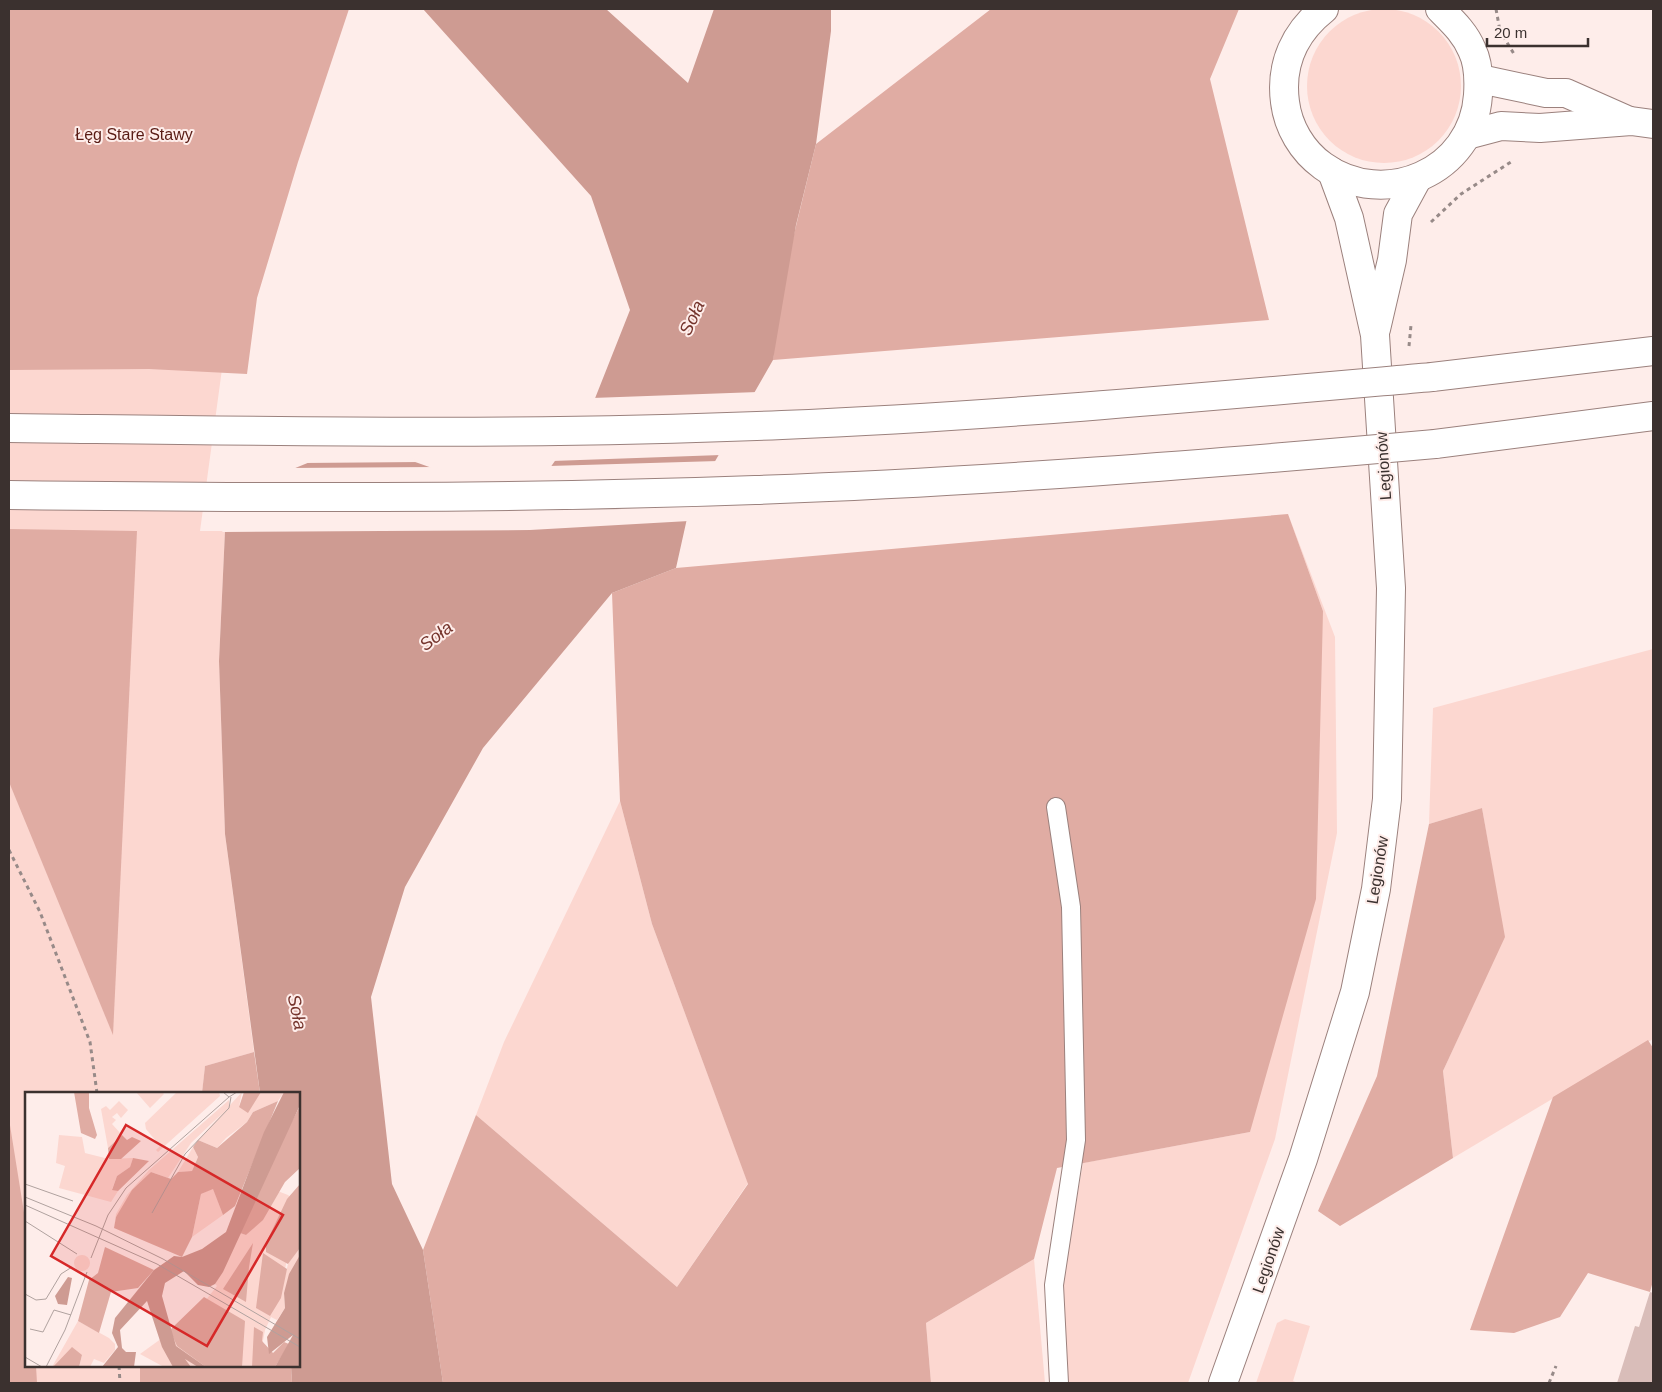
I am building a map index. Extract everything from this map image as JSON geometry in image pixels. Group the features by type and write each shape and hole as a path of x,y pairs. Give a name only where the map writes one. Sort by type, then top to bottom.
{"main road":[{"path":"1324,9 1302,22 1290,52 1285,71 1284,91 1286,110 1293,129 1303,146 1316,161 1332,172 1352,181 1374,186 1395,185 1417,180 1437,168 1454,154 1467,135 1478,108 1480,79 1473,52 1460,28 1440,9"},
{"path":"1480,79 1546,92 1566,93 1642,123"},
{"path":"1467,135 1501,126 1540,128 1642,123"},
{"name":"Legionów","path":"1223,1383 1268,1261 1355,992 1376,889 1387,798 1391,588 1375,335 1349,218 1332,172"},
{"name":"Legionów","path":"1375,335 1392,260 1398,214 1417,180"},
{"path":"9,428 465,433 782,425 1048,409 1432,377 1653,351"},
{"path":"9,495 462,498 756,490 1063,474 1435,444 1653,416"}],"lane":[{"path":"1056,807 1071,908 1076,1140 1054,1286 1059,1383"}],"path":[{"path":"1496,9 1500,32 1523,69 1546,92"},
{"path":"1427,231 1431,222 1461,194 1529,150 1540,128"},
{"path":"1409,350 1412,321"},
{"path":"9,850 40,912 90,1042 97,1092"},
{"path":"1549,1383 1556,1366"},
{"path":"120,1367 120,1383"}],"green space":[{"name":"Łęg Stare Stawy","path":"9,9 247,185 200,531 225,531 219,661 225,834 254,1052 205,1066 202,1092 25,1092 25,1367 155,1367 157,1383 9,1383"},
{"path":"9,9 349,9 298,162 257,298 247,374 149,369 9,370"},
{"path":"991,9 1239,9 1210,79 1269,320 773,360 777,304 816,144"},
{"path":"1384,9 1399,10 1414,15 1439,31 1455,56 1460,71 1460,101 1455,116 1439,141 1414,157 1399,162 1384,163 1369,162 1354,157 1329,141 1313,116 1308,101 1307,86 1308,71 1313,56 1329,31 1354,15 1369,10"},
{"path":"1288,514 1335,637 1337,833 1275,1139 1188,1383 1068,1383 1063,1280 1083,1163 1250,1132 1323,611"},
{"path":"1288,514 1323,611 1316,899 1250,1132 1057,1168 1034,1259 926,1323 931,1383 443,1383 423,1250 476,1115 677,1287 748,1184 652,924 620,801 612,593 676,568"},
{"path":"9,529 137,531 113,1035 9,782"},
{"path":"1653,649 1653,1039 1453,1158 1443,1071 1504,937 1482,808 1429,824 1433,708"},
{"path":"620,801 652,924 748,1183 677,1287 476,1115 504,1042"},
{"path":"1482,808 1505,937 1443,1071 1453,1158 1340,1226 1318,1211 1377,1076 1429,824"},
{"path":"1648,1040 1653,1048 1653,1281 1650,1292 1588,1273 1560,1317 1514,1333 1470,1330 1553,1097"},
{"path":"254,1052 260,1092 202,1092 205,1066"},
{"path":"9,1119 25,1219 25,1367 36,1367 37,1383 9,1383"},
{"path":"1034,1259 1045,1383 931,1383 926,1323"},
{"path":"1285,1319 1310,1326 1293,1381 1298,1383 1256,1383 1277,1323"},
{"path":"140,1367 291,1367 292,1383 140,1383"}],"water":[{"name":"Soła","path":"423,9 606,9 688,83 714,9 831,9 831,31 816,144 796,225 773,360 690,505 676,568 612,593 483,748 405,887 371,997 392,1184 423,1250 443,1383 292,1383 291,1367 300,1367 300,1092 260,1092 225,834 219,661 225,531 261,482 359,442 508,495 531,495 590,411 630,310 591,196"}],"pier":[{"path":"758,392 721,455 552,461 588,410 592,398"},
{"path":"359,440 421,462 302,463"},
{"path":"718,461 692,506 689,521 530,530 222,532 259,480 288,468 435,467 508,493 530,492 549,466"}],"building":[{"path":"1650,1292 1653,1293 1653,1383 1617,1383 1635,1326 1639,1327"}]}
